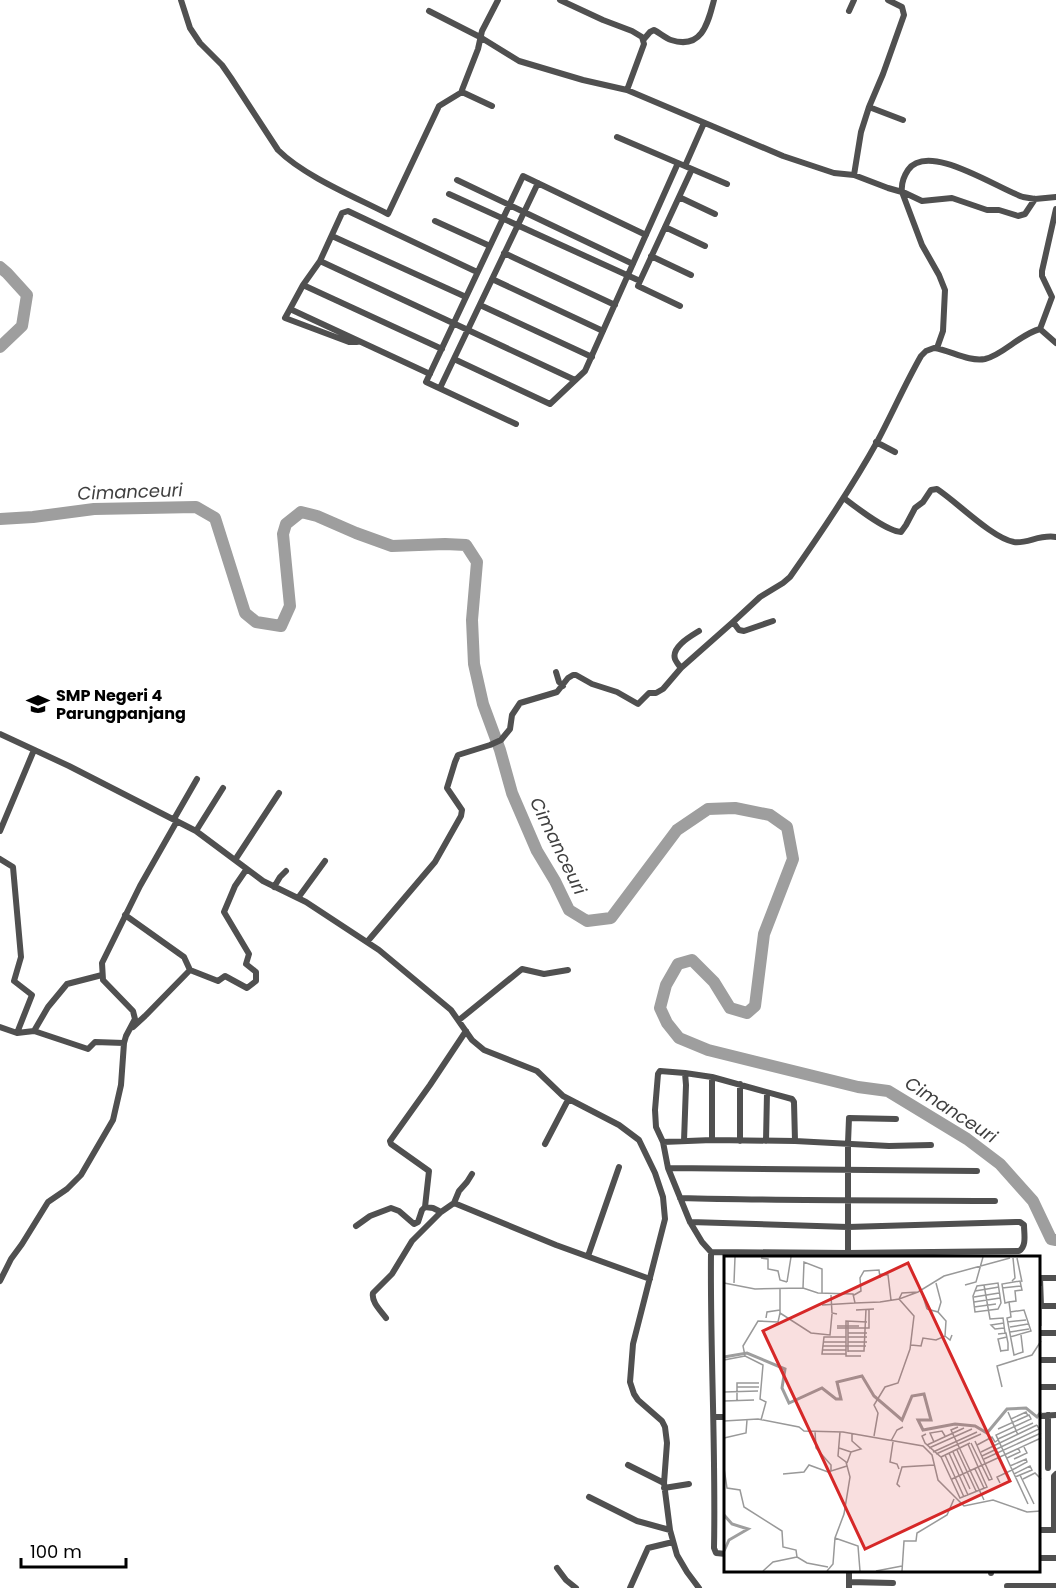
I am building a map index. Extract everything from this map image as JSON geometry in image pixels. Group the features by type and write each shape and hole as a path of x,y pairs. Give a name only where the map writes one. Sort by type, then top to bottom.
{"street":[{"path":"181,0 190,28 200,43 222,65 278,150 286,158 317,177 388,214 439,106 462,92"},
{"path":"462,92 478,49 480,37 498,0"},
{"path":"560,0 632,31 644,39"},
{"path":"627,90 644,39 650,32 654,30 672,40 693,40 699,37 705,28 714,0"},
{"path":"849,11 854,0"},
{"path":"854,175 861,132 904,15 903,7 888,0"},
{"path":"429,11 480,37 519,61 627,90 783,156 834,173 854,175 922,201 952,198 987,210 999,210 1018,216 1025,214 1035,199"},
{"path":"462,92 492,106"},
{"path":"869,107 903,120"},
{"path":"454,359 550,404 585,371 646,236 685,166 704,123"},
{"path":"616,137 727,184"},
{"path":"937,348 944,331 945,291 922,245 902,192 903,181 909,168 914,163 925,160 949,164 1017,195 1035,199 1056,197"},
{"path":"681,306 638,286 679,197 685,166"},
{"path":"516,424 426,382 523,176 646,236"},
{"path":"457,180 633,264"},
{"path":"440,388 538,183"},
{"path":"449,194 640,281"},
{"path":"679,197 715,214"},
{"path":"1040,329 1052,297 1042,271 1056,209"},
{"path":"361,342 349,342 285,318 303,285 320,261 342,213 348,212 477,272"},
{"path":"435,221 490,246"},
{"path":"665,227 705,246"},
{"path":"332,236 466,297"},
{"path":"504,253 615,305"},
{"path":"651,256 691,275"},
{"path":"320,261 575,380"},
{"path":"492,279 603,331"},
{"path":"303,285 442,349"},
{"path":"480,305 592,357"},
{"path":"290,309 430,374"},
{"path":"367,942 435,862 461,816 462,810 447,788 456,758 460,753 501,740 510,729 512,714 520,703 557,692 569,677 575,675 639,703 649,693 656,693 663,689 681,668 760,597 790,577 844,498 921,356 928,350 937,348 973,359 984,359 993,356 1030,331 1040,329"},
{"path":"1040,329 1056,343"},
{"path":"876,442 895,452"},
{"path":"844,498 893,530 901,532 915,508 932,490 937,489 1006,540 1017,543 1036,537 1056,537"},
{"path":"734,622 739,630 744,631 773,621"},
{"path":"681,668 675,659 676,651 688,638 699,631"},
{"path":"556,672 563,686"},
{"path":"0,734 196,831 262,881 298,898 367,942 438,998 459,1020 472,1040 484,1050 537,1071 568,1100 619,1125 633,1135 644,1148 656,1173 663,1197 665,1219 633,1344 630,1382 638,1400 662,1421 665,1427 667,1443 664,1485 670,1530 677,1555 699,1588"},
{"path":"0,831 34,750"},
{"path":"0,1281 11,1259 48,1202 67,1189 81,1175 113,1120 121,1085 124,1043 135,1019 133,1011 103,980 102,963 197,779"},
{"path":"196,831 223,788"},
{"path":"234,860 279,794"},
{"path":"0,859 13,867 21,957 14,981 32,996 17,1033"},
{"path":"298,898 325,861"},
{"path":"125,915 184,957 190,970 218,981 225,976 247,988 256,981 256,972 246,964 249,954 224,912 235,886 246,870"},
{"path":"274,886 286,871"},
{"path":"459,1020 522,969 544,974 568,970"},
{"path":"129,1030 190,970"},
{"path":"34,1031 48,1007 67,984 102,975"},
{"path":"0,1027 17,1033 34,1031 88,1049 95,1041 124,1043"},
{"path":"356,1226 370,1216 391,1208 399,1211 415,1224 418,1221 425,1207 429,1171 390,1141 466,1031"},
{"path":"690,1222 848,1227 1020,1222 1024,1225 1024,1245 1021,1250 935,1255 743,1256 711,1252 690,1222 668,1168 663,1142 656,1127 657,1076 660,1071 712,1077 789,1097 793,1100 795,1141"},
{"path":"684,1141 685,1073"},
{"path":"712,1077 712,1140"},
{"path":"740,1084 740,1141"},
{"path":"766,1141 767,1093"},
{"path":"545,1144 568,1100"},
{"path":"848,1256 849,1118 896,1119"},
{"path":"663,1142 712,1140 795,1141 889,1146 931,1145"},
{"path":"588,1256 620,1167"},
{"path":"668,1168 977,1171"},
{"path":"386,1318 375,1303 373,1293 392,1274 412,1241 441,1212 454,1203 459,1191 472,1174"},
{"path":"680,1198 995,1201"},
{"path":"454,1203 556,1245 650,1279"},
{"path":"425,1207 441,1212"},
{"path":"711,1252 710,1298 716,1482 714,1548 716,1553 724,1554"},
{"path":"1048,1415 1052,1446 1048,1468"},
{"path":"1041,1416 1056,1415"},
{"path":"714,1417 724,1417"},
{"path":"628,1465 664,1485 689,1484"},
{"path":"1055,1530 1054,1476 1056,1474"},
{"path":"589,1497 637,1521 670,1530"},
{"path":"630,1588 648,1548 673,1542"},
{"path":"557,1568 576,1588"},
{"path":"849,1585 893,1583"},
{"path":"1007,1586 1056,1586"}],"waterway":[{"name":"Cimanceuri","path":"0,267 27,295 22,326 0,347"},
{"name":"Cimanceuri","path":"0,519 94,509 196,507 215,518 245,613 256,622 281,626 290,606 283,534 286,524 301,512 317,516 392,546 466,545 477,562 472,620 474,664 483,704 500,750 512,793 537,851 569,910 587,921 611,918 677,830 708,809 735,808 770,815 787,827 793,859 764,934 755,1006 747,1013 730,1008 714,982 692,960 678,964 666,985 660,1008 667,1023 679,1038 708,1050 858,1087 888,1091 967,1139 1000,1164 1033,1201 1051,1239 1056,1240"}],"place":[{"name":"SMP Negeri 4 Parungpanjang","path":"38,704"}]}
